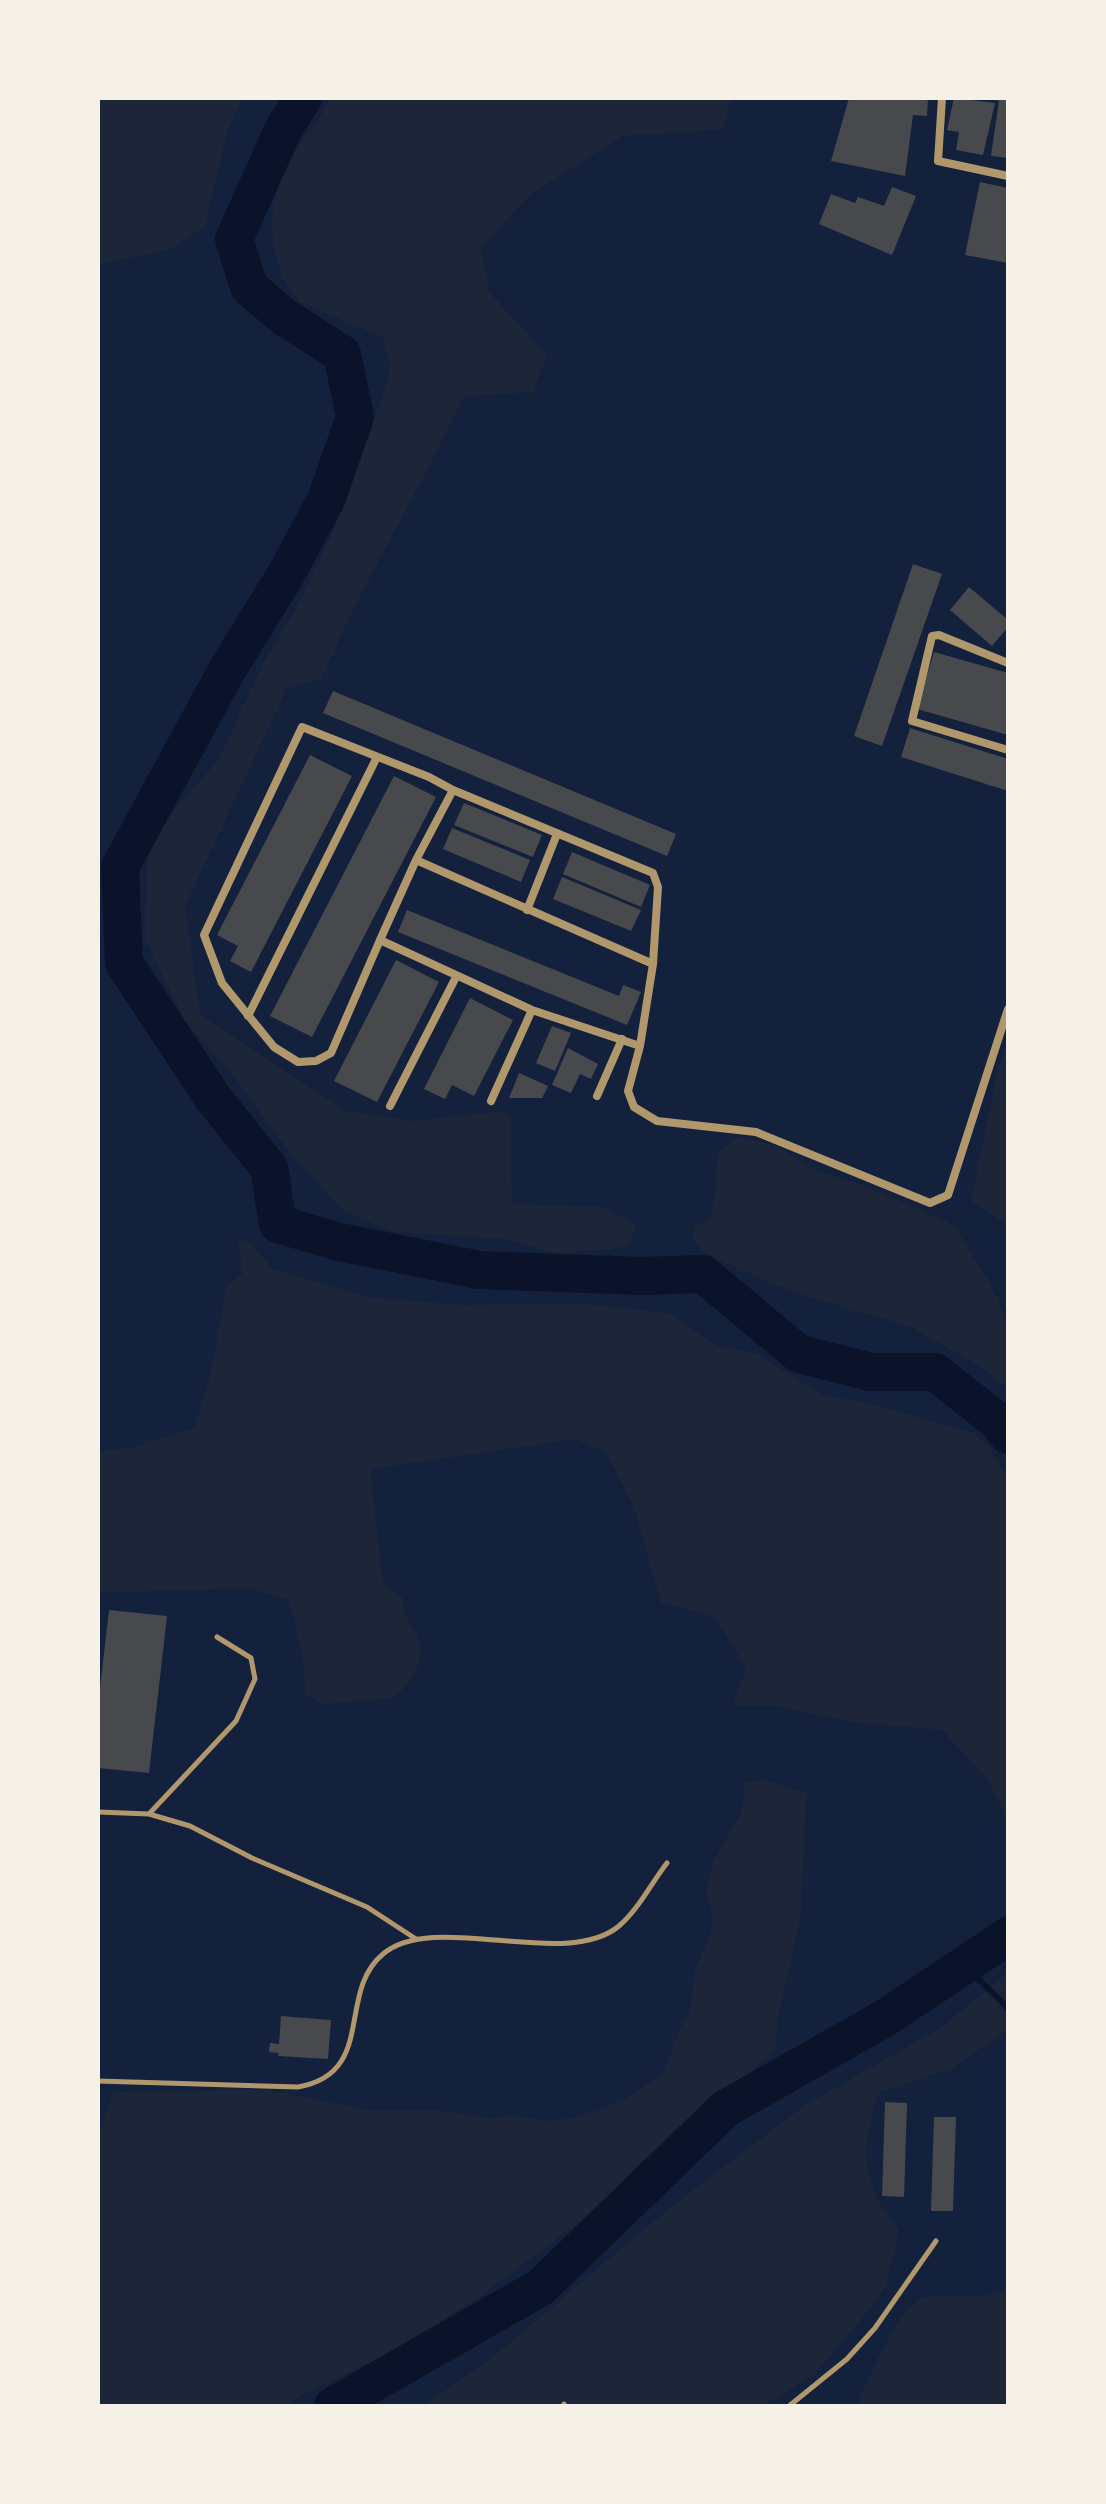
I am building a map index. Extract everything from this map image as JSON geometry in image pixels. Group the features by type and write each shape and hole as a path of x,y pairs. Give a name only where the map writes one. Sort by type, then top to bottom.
{"street":[{"path":"942,98 937,157 950,165 1008,176"},
{"path":"1008,663 939,635 932,636 912,721 1008,750"},
{"path":"453,790 416,860 331,1053 316,1061 298,1062 274,1047 222,983 204,935 302,727 653,873 658,887 653,964 640,1046 628,1091 634,1107 657,1121 756,1132 930,1203 948,1195 1008,1009"},
{"path":"248,1016 377,757"},
{"path":"527,910 557,834"},
{"path":"416,860 653,964"},
{"path":"380,940 532,1010 640,1046"},
{"path":"390,1106 456,977"},
{"path":"491,1101 532,1010"},
{"path":"597,1096 622,1039"}],"lane":[{"path":"149,1814 236,1721 255,1679 251,1658 217,1637"},
{"path":"98,1812 149,1814 190,1826 252,1858 367,1907 416,1939"},
{"path":"98,2081 298,2087 316,2084 333,2071 350,2050 360,1988 383,1953 416,1939 584,1942 619,1926 667,1863"},
{"path":"789,2406 847,2359 875,2328 936,2241"}],"shaded area":[{"path":"98,98 243,98 228,129 204,227 169,250 98,264"},
{"path":"331,98 731,98 723,129 622,136 530,195 481,247 489,292 548,356 532,392 464,396 354,608 321,680 288,686 185,906 200,1014 346,1111 413,1121 502,1111 510,1116 512,1204 605,1207 636,1225 630,1243 611,1250 581,1250 561,1255 507,1239 394,1232 344,1211 294,1158 229,1070 184,1020 146,940 147,855 152,836 219,759 263,664 298,605 335,528 347,487 387,385 390,365 384,338 300,302 281,273 276,257 272,223 278,188 289,162"},
{"path":"1008,1044 1008,1225 971,1201 998,1067"},
{"path":"738,1137 774,1145 817,1171 866,1186 954,1225 990,1284 1008,1323 1008,1389 981,1367 909,1326 796,1293 701,1250 693,1240 694,1227 709,1220 714,1206 718,1152"},
{"path":"237,1238 251,1244 272,1269 371,1298 464,1305 573,1303 669,1313 718,1346 757,1354 822,1395 867,1403 974,1433 989,1447 1008,1478 1008,1820 986,1777 942,1730 859,1723 776,1706 732,1705 747,1669 714,1617 661,1602 635,1510 607,1453 575,1439 370,1469 382,1577 386,1586 402,1597 406,1615 420,1646 415,1672 405,1688 391,1698 324,1704 306,1695 302,1654 289,1600 249,1588 98,1593 98,1451 131,1448 194,1428 209,1381 227,1286 243,1273"},
{"path":"764,1780 806,1793 801,1915 778,2018 775,2051 652,2152 587,2216 478,2298 384,2356 301,2395 286,2406 98,2406 98,2133 114,2092 267,2090 368,2110 433,2110 491,2118 510,2116 550,2121 584,2116 629,2097 664,2072 690,2011 695,1969 710,1936 712,1917 706,1892 712,1864 741,1813 745,1783"},
{"path":"1008,1972 1008,2029 952,2068 880,2092 868,2130 867,2164 877,2197 899,2230 886,2285 876,2302 814,2375 762,2406 423,2406 488,2361 665,2212 805,2105 942,2027"},
{"path":"1008,2286 1008,2406 856,2406 894,2329 914,2304 935,2296 988,2295"}],"building":[{"path":"849,98 928,98 927,116 913,115 905,176 831,161"},
{"path":"954,98 995,103 983,155 956,150 959,132 947,130"},
{"path":"990,98 1008,98 1008,158 991,156 999,101"},
{"path":"980,182 1008,188 1008,263 965,255"},
{"path":"892,187 916,196 892,255 819,224 831,194 855,203 858,197 884,206"},
{"path":"913,564 942,574 882,746 854,736"},
{"path":"969,587 1008,620 1008,627 992,646 950,610"},
{"path":"934,652 1008,673 1008,735 917,709"},
{"path":"333,691 676,834 667,856 323,713"},
{"path":"910,728 1008,759 1008,791 901,757"},
{"path":"310,755 352,776 251,972 230,961 238,946 217,935"},
{"path":"394,776 436,797 312,1037 270,1016"},
{"path":"464,803 542,835 533,857 454,825"},
{"path":"452,828 530,860 521,882 443,849"},
{"path":"572,852 650,885 641,907 563,874"},
{"path":"562,877 641,910 631,931 553,899"},
{"path":"407,910 619,996 623,985 641,992 627,1025 398,932"},
{"path":"396,960 439,982 377,1102 334,1081"},
{"path":"470,998 513,1020 474,1096 452,1085 445,1099 424,1089"},
{"path":"552,1026 571,1033 555,1071 536,1063"},
{"path":"568,1048 598,1064 591,1079 580,1074 571,1093 552,1085"},
{"path":"519,1073 548,1086 542,1098 509,1098"},
{"path":"109,1610 167,1616 149,1773 98,1768 98,1705"},
{"path":"281,2016 331,2020 328,2059 278,2056 279,2053 269,2052 270,2043 279,2044"},
{"path":"885,2102 907,2103 904,2197 882,2196"},
{"path":"934,2117 956,2117 953,2211 931,2211"}],"waterway":[{"path":"303,98 284,128 234,239 249,287 283,316 342,354 355,417 326,500 285,576 227,670 120,867 124,963 213,1098 269,1168 278,1224 339,1242 479,1270 641,1276 703,1274 799,1354 871,1372 935,1372 996,1420 1008,1435"},
{"path":"333,2406 541,2287 725,2109 885,2018 1008,1936"},
{"path":"964,1965 1008,2008"}]}
